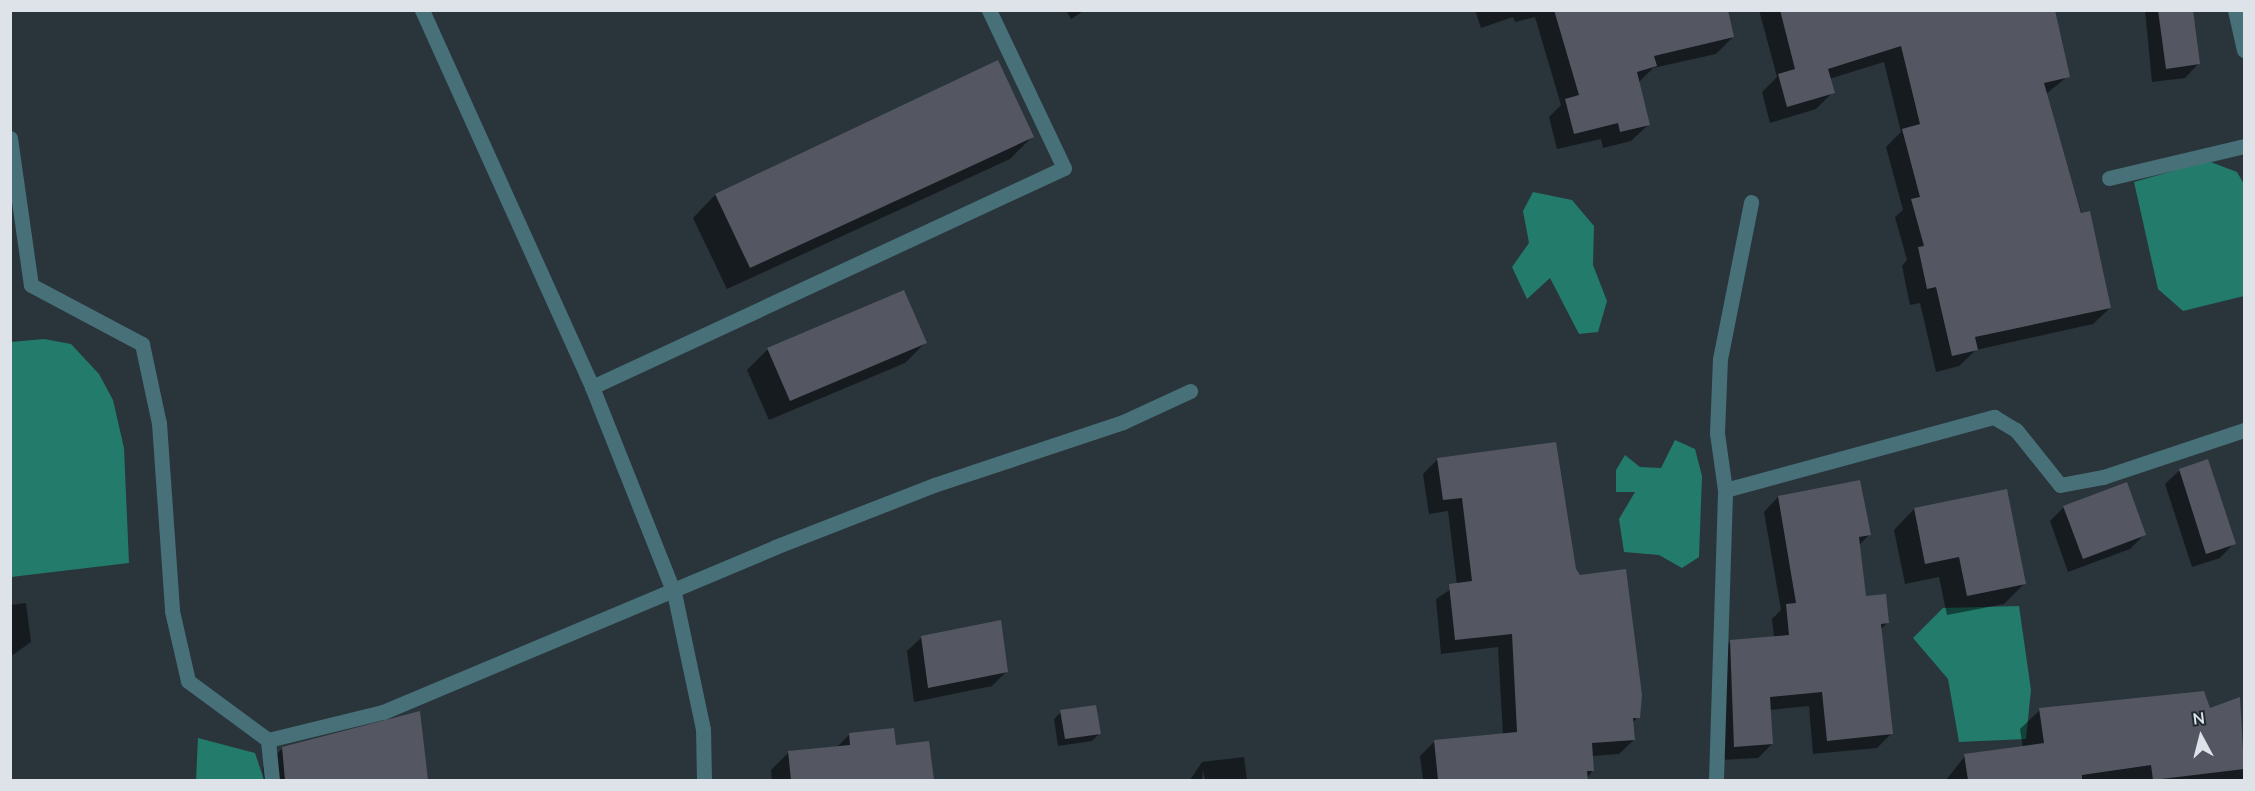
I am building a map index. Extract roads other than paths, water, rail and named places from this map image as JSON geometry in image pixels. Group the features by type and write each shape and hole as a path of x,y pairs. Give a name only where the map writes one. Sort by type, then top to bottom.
{"street":[{"path":"422,10 592,387 675,593 703,729 704,780"},
{"path":"592,387 1064,168 989,10"},
{"path":"2235,10 2244,50"},
{"path":"10,138 31,285 142,344 159,423 172,611 188,681 268,740 272,780"},
{"path":"2109,178 2244,146"},
{"path":"1716,780 1725,490 1717,433 1720,359 1751,202"},
{"path":"268,740 383,712 675,593 892,501 1123,422 1190,391"},
{"path":"1725,490 1994,417 2016,430 2060,485 2103,477 2244,430"}]}
